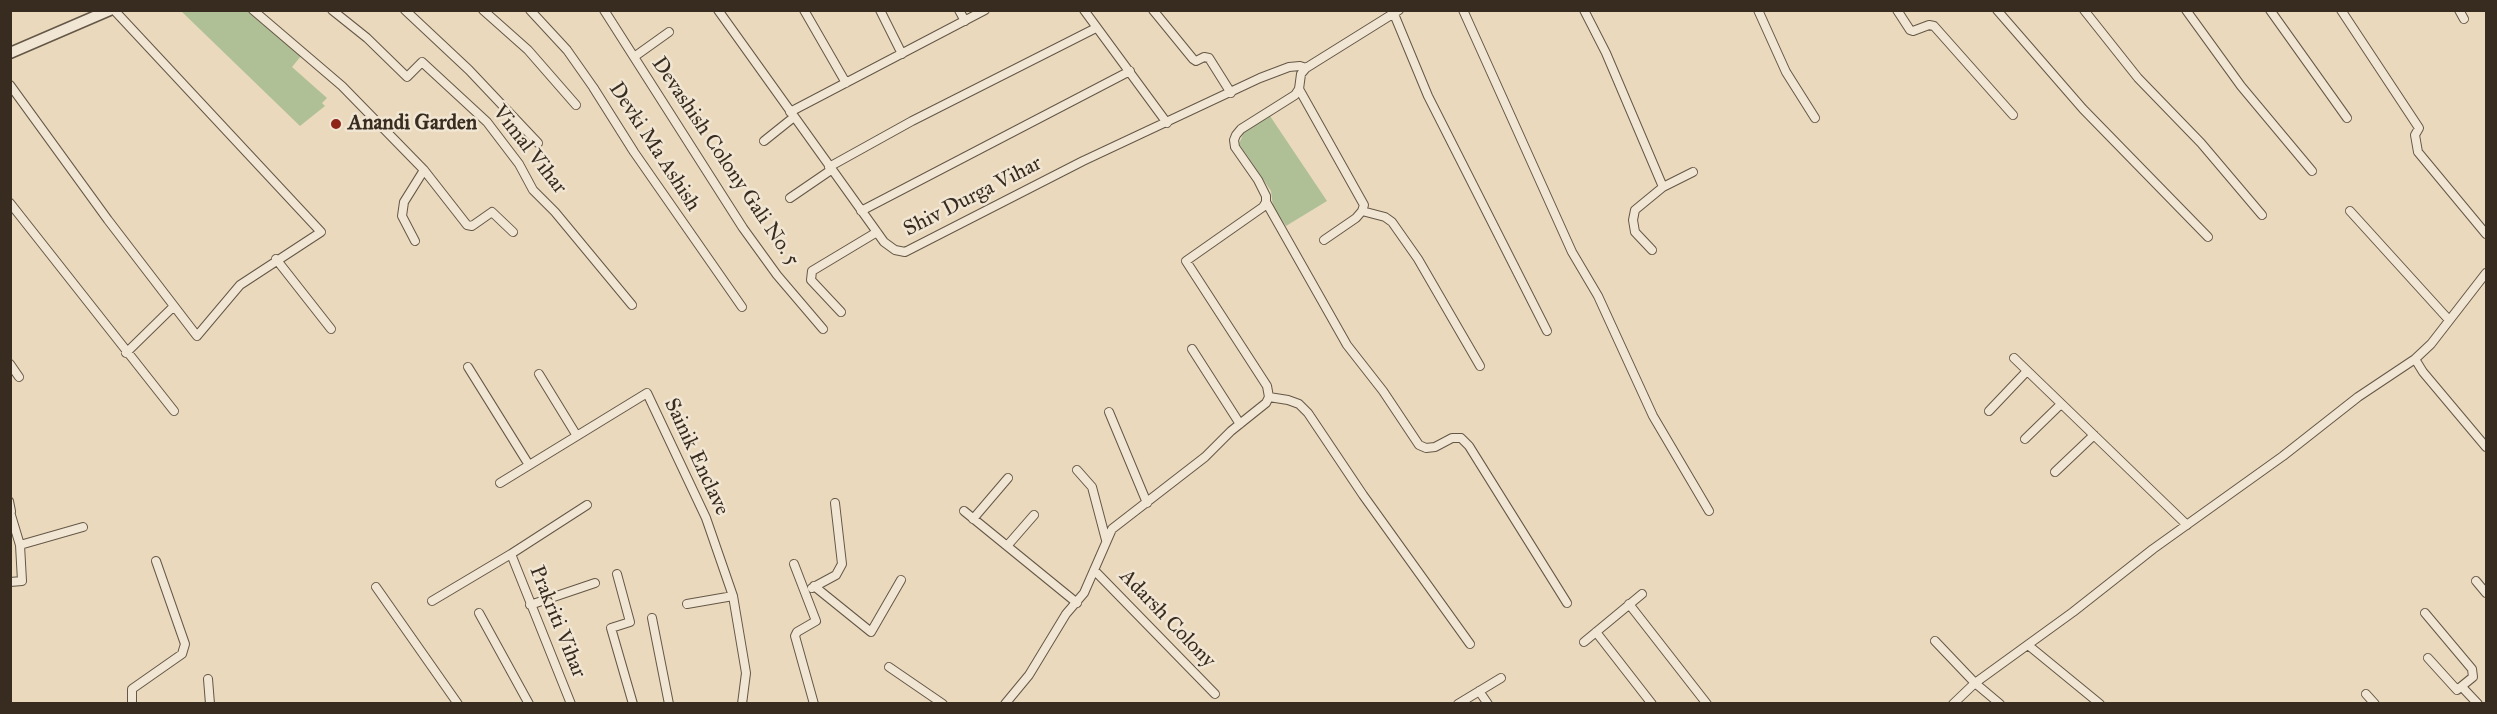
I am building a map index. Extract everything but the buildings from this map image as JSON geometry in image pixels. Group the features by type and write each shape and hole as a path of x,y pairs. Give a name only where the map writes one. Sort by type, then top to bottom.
{"street":[{"path":"10,53 110,10"},
{"path":"10,85 173,307 197,336 240,285 321,232 114,10"},
{"path":"253,10 342,86 424,170 467,225 472,226 492,212 513,232"},
{"name":"Vimal Vihar","path":"332,10 367,38 407,77 422,63 487,122 519,164 533,190 555,212 632,305"},
{"path":"405,10 469,69 538,143"},
{"path":"483,10 528,50 576,105"},
{"name":"Devki Ma Ashish","path":"530,10 567,50 587,78 634,152 742,307"},
{"name":"Devashish Colony Gali No. 5","path":"604,10 742,228 777,275 823,329"},
{"name":"Shiv Durga Vihar","path":"718,10 884,242 896,250 906,252 1083,161 1230,93 1289,67 1306,68"},
{"path":"804,10 846,82"},
{"path":"880,10 902,54"},
{"path":"959,10 965,21"},
{"path":"764,141 792,114 846,82 985,10"},
{"path":"1084,10 1167,123"},
{"path":"1153,10 1193,59 1196,61 1204,57 1209,58 1230,93"},
{"path":"1463,10 1572,252 1598,296 1653,416 1709,511"},
{"path":"1584,10 1606,53 1663,187"},
{"path":"1758,10 1786,72 1815,118"},
{"path":"1898,10 1910,30 1929,25 1934,26 2013,115"},
{"path":"1997,10 2083,109 2208,237"},
{"path":"2084,10 2138,78 2201,143 2262,215"},
{"path":"2186,10 2241,86 2312,171"},
{"path":"2270,10 2347,118"},
{"path":"2341,10 2420,128 2415,135 2418,152 2487,234"},
{"path":"2459,10 2464,19"},
{"path":"1323,240 1362,211 1364,205 1299,89 1301,74 1306,68 1396,12 1428,96 1547,331"},
{"path":"790,198 830,169 912,121 1096,28"},
{"path":"634,57 669,32"},
{"path":"861,211 1130,71"},
{"path":"1299,89 1241,129 1234,140 1235,147 1258,180 1266,196 1266,202 1347,345 1383,391 1419,445 1426,448 1435,447 1452,438 1461,438 1469,447 1567,603"},
{"path":"415,241 402,216 404,202 424,170"},
{"path":"1652,250 1635,232 1633,220 1635,210 1663,187 1693,172"},
{"path":"1005,704 1029,675 1053,634 1084,593 1112,529 1198,463 1266,403 1269,396 1267,386 1186,261 1263,207 1266,202"},
{"path":"10,203 174,411"},
{"path":"1362,211 1385,217 1392,222 1418,259 1480,366"},
{"path":"2350,211 2449,320"},
{"path":"841,312 811,280 812,271 877,232"},
{"path":"276,260 330,329"},
{"path":"1953,704 1975,683 2283,456 2358,397 2415,359 2431,344 2487,273"},
{"path":"126,353 173,307"},
{"path":"1192,349 1240,424"},
{"path":"2014,358 2187,525"},
{"path":"2415,359 2423,372 2487,447"},
{"path":"10,364 19,377"},
{"path":"468,367 529,465"},
{"path":"1989,411 2027,371"},
{"path":"539,374 577,436"},
{"name":"Sainik Enclave","path":"500,483 647,393 702,509 733,596 746,673 742,704"},
{"path":"1269,396 1299,404 1308,413 1363,495 1470,644"},
{"path":"2025,439 2061,404"},
{"path":"1109,412 1147,503"},
{"path":"2055,472 2094,435"},
{"path":"1077,470 1092,487 1106,540"},
{"path":"973,519 1008,478"},
{"path":"10,501 20,545 22,581 10,582"},
{"path":"806,593 814,586 836,575 842,564 835,503"},
{"path":"432,601 587,505"},
{"path":"964,511 1077,603"},
{"path":"1007,546 1034,515"},
{"path":"20,545 83,527"},
{"name":"Prakriti Vihar","path":"511,554 571,704"},
{"path":"132,704 132,689 182,654 185,644 156,561"},
{"path":"794,564 816,621 796,632 795,636 814,704"},
{"name":"Adarsh Colony","path":"1094,570 1215,694"},
{"path":"617,574 630,622 611,628 633,704"},
{"path":"814,586 871,632 901,580"},
{"path":"2476,581 2487,593"},
{"path":"530,604 595,583"},
{"path":"376,587 458,704"},
{"path":"1584,642 1641,594"},
{"path":"687,604 733,596"},
{"path":"1629,604 1707,704"},
{"path":"479,613 529,704"},
{"path":"2425,613 2472,669 2474,677 2457,690 2428,658"},
{"path":"652,618 669,704"},
{"path":"1596,632 1652,704"},
{"path":"1935,641 1975,683 2000,704"},
{"path":"2028,645 2100,704"},
{"path":"889,667 943,704"},
{"path":"1458,704 1501,678"},
{"path":"208,679 210,704"},
{"path":"2462,687 2478,704"},
{"path":"1479,691 1488,704"},
{"path":"2366,694 2375,704"}],"green space":[{"path":"181,11 247,11 301,56 292,67 327,98 322,103 325,106 300,126"},
{"path":"1270,116 1327,201 1286,226 1273,207 1271,191 1239,144 1244,132"}],"place":[{"name":"Anandi Garden","path":"336,124"}]}
